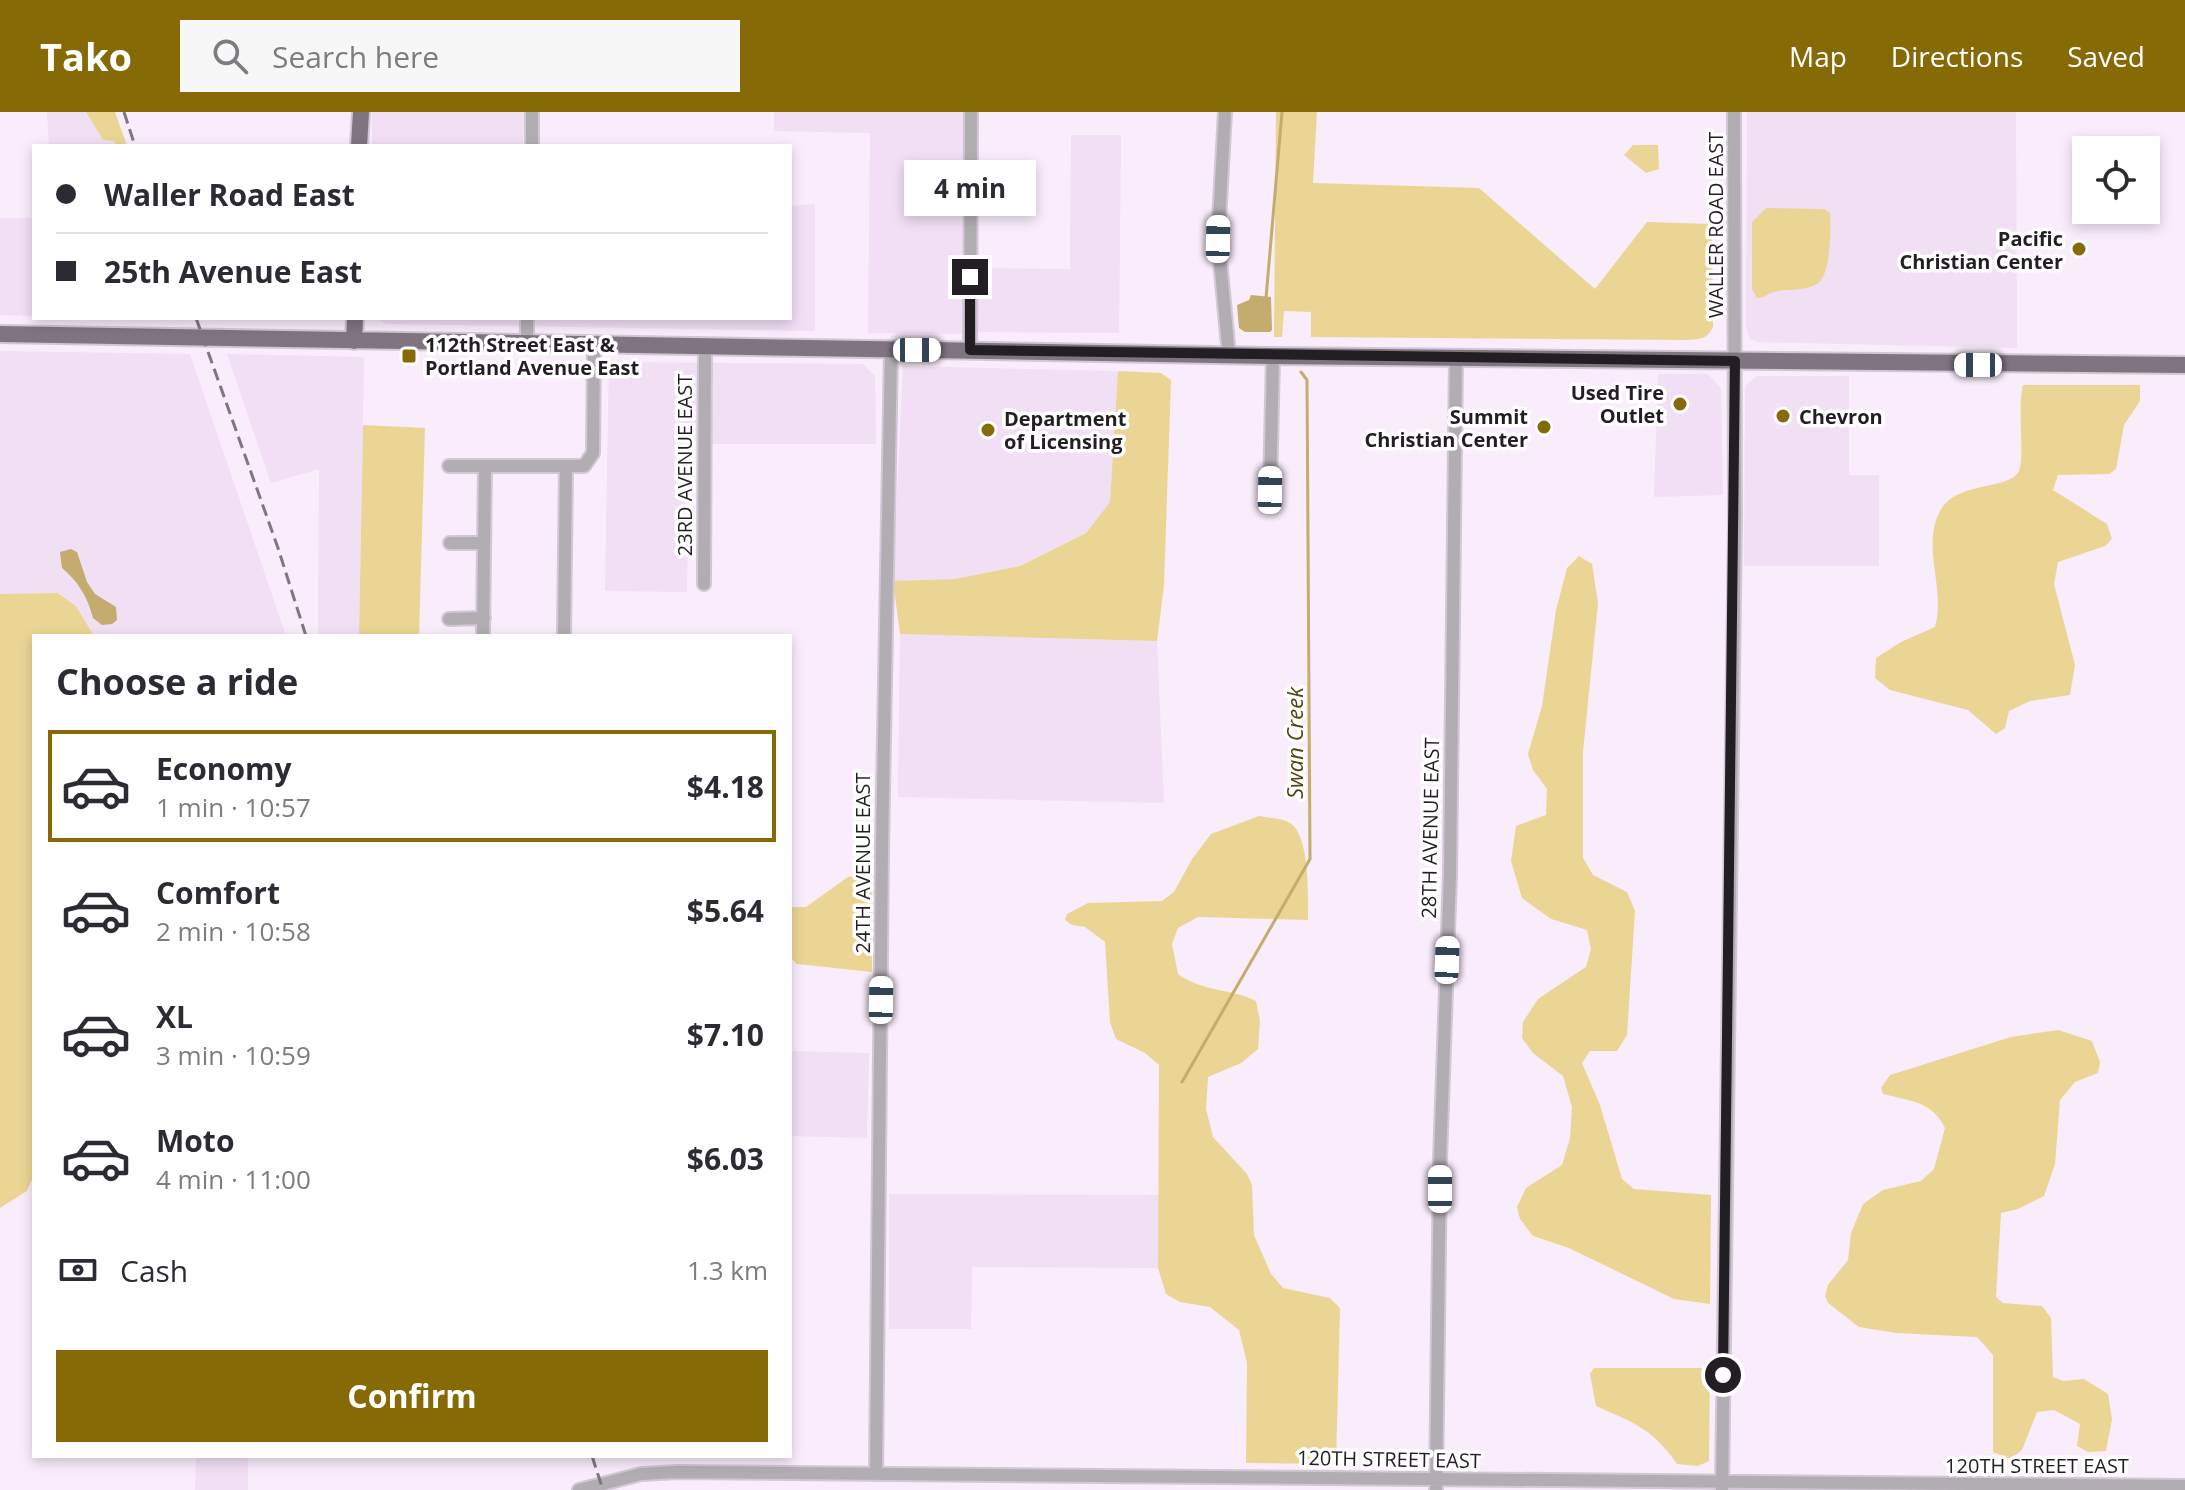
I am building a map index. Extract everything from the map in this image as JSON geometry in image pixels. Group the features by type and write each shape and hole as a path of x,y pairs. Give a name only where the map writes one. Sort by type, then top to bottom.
{"main road":[{"path":"359,144 361,112"},
{"path":"354,341 355,320"},
{"path":"0,334 1229,356 2185,365"}],"street":[{"path":"532,112 532,144"},
{"path":"970,350 971,112"},
{"path":"1225,112 1218,239 1229,356"},
{"name":"WALLER ROAD EAST","path":"1722,1486 1735,361 1734,112"},
{"path":"527,320 527,344"},
{"path":"449,466 582,467 587,464 593,453 594,345"},
{"name":"23RD AVENUE EAST","path":"704,584 705,347"},
{"name":"24TH AVENUE EAST","path":"876,1474 882,841 891,350"},
{"path":"1270,490 1273,356"},
{"name":"28TH AVENUE EAST","path":"1436,1485 1440,1160 1450,875 1456,358"},
{"path":"564,634 566,466"},
{"path":"483,634 485,467"},
{"path":"450,543 484,543"},
{"path":"449,619 484,618"},
{"name":"120TH STREET EAST","path":"579,1490 641,1474 677,1472 876,1474 1163,1483 2185,1486"}],"shaded area":[{"path":"47,112 86,112 103,140 114,141 115,144 49,144"},
{"path":"86,112 115,112 126,144 103,140"},
{"path":"372,112 524,112 523,144 372,144"},
{"path":"774,112 963,112 962,334 868,333 870,133 774,131"},
{"path":"1276,112 1317,112 1313,183 1479,188 1595,289 1647,222 1712,224 1713,327 1703,338 1687,340 1311,337 1311,312 1284,311 1282,337 1274,337"},
{"path":"1747,112 2016,112 2017,348 1759,342 1750,339 1746,328"},
{"path":"1071,135 1121,135 1119,333 976,332 977,268 1070,269"},
{"path":"1633,145 1658,145 1659,169 1646,173 1624,155"},
{"path":"815,204 815,331 386,324 380,320 792,320 792,206"},
{"path":"1766,208 1824,209 1830,213 1828,262 1817,284 1757,298 1752,289 1752,222"},
{"path":"0,218 32,218 32,316 0,315"},
{"path":"1251,295 1271,297 1270,332 1245,332 1239,328 1237,305 1249,300"},
{"path":"0,351 190,354 285,634 93,634 76,606 59,593 0,594"},
{"path":"227,354 364,357 359,634 318,634 319,469 271,483"},
{"path":"609,362 863,364 875,376 876,444 689,444 687,592 605,591"},
{"path":"903,366 1118,371 1110,502 1086,533 1020,566 955,579 893,581"},
{"path":"1118,371 1161,373 1171,380 1164,585 1157,641 900,634 893,581 955,579 1020,566 1086,533 1110,502"},
{"path":"1658,374 1708,374 1721,389 1723,495 1654,497"},
{"path":"1757,376 1849,376 1849,475 1879,475 1879,566 1744,566 1745,386"},
{"path":"2023,385 2140,385 2140,401 2124,425 2116,469 2109,474 2058,475 2053,490 2107,524 2112,539 2105,546 2058,562 2054,584 2075,665 2070,695 2030,701 2009,711 2005,728 1996,734 1968,710 1890,690 1875,678 1876,658 1901,642 1935,627 1938,598 1933,539 1940,511 1958,494 2005,481 2019,471"},
{"path":"363,425 425,428 419,634 359,634"},
{"path":"71,549 77,552 87,582 95,594 116,607 117,620 112,624 102,625 93,618 82,590 62,568 60,552"},
{"path":"1579,556 1592,564 1598,603 1583,752 1583,858 1593,875 1627,892 1635,911 1627,1035 1617,1051 1590,1051 1582,1063 1600,1105 1622,1179 1634,1189 1711,1195 1710,1304 1674,1299 1569,1248 1533,1236 1520,1219 1517,1207 1526,1188 1562,1165 1570,1138 1572,1107 1563,1076 1533,1053 1522,1038 1523,1022 1538,999 1586,967 1591,949 1587,930 1551,919 1522,898 1511,861 1516,826 1546,815 1547,789 1533,770 1528,754 1542,706 1556,610 1567,568"},
{"path":"58,593 76,606 93,634 32,634 32,1180 27,1191 0,1208 0,594"},
{"path":"900,634 1157,641 1164,803 898,797"},
{"path":"1259,816 1287,821 1297,830 1306,867 1308,920 1198,917 1178,928 1172,944 1178,974 1197,984 1256,1001 1260,1021 1258,1049 1241,1063 1208,1077 1206,1109 1213,1137 1247,1174 1252,1185 1254,1235 1271,1274 1283,1288 1330,1298 1340,1308 1336,1464 1246,1463 1247,1363 1239,1330 1210,1307 1180,1302 1166,1294 1158,1268 1159,1065 1145,1053 1116,1039 1110,1022 1105,942 1085,927 1072,925 1065,920 1067,914 1088,903 1162,901 1174,892 1192,859 1211,834"},
{"path":"872,874 872,972 797,964 792,959 792,907 806,907 848,877"},
{"path":"2058,1030 2092,1041 2100,1062 2098,1073 2075,1082 2060,1100 2055,1164 2044,1196 2018,1209 2001,1213 1996,1297 2003,1303 2042,1306 2051,1318 2053,1377 2064,1381 2084,1379 2108,1394 2112,1419 2106,1451 2088,1452 2077,1446 2080,1424 2054,1410 2037,1412 2022,1450 2010,1459 1993,1452 1993,1355 1977,1337 1896,1333 1859,1327 1828,1303 1825,1296 1828,1285 1848,1260 1851,1233 1863,1204 1883,1190 1921,1181 1934,1169 1945,1128 1927,1107 1883,1094 1881,1088 1890,1075 2011,1037"},
{"path":"792,1051 869,1053 867,1138 792,1136"},
{"path":"889,1194 1168,1195 1167,1268 972,1267 971,1329 889,1329"},
{"path":"1594,1368 1710,1368 1709,1461 1698,1466 1677,1464 1650,1434 1596,1406 1590,1374"},
{"path":"196,1458 248,1458 248,1490 195,1490"}],"waterway":[{"name":"Swan Creek","path":"1266,298 1282,112"},
{"name":"Swan Creek","path":"1182,1082 1310,859 1307,380 1301,372"}],"railway":[{"path":"124,112 134,144"},
{"path":"197,320 305,634"},
{"path":"593,1458 603,1490"}],"place":[{"name":"Pacific Christian Center","path":"2079,249"},
{"name":"112th Street East & Portland Avenue East","path":"409,356"},
{"name":"Used Tire Outlet","path":"1680,404"},
{"name":"Chevron","path":"1783,416"},
{"name":"Summit Christian Center","path":"1544,427"},
{"name":"Department of Licensing","path":"988,430"}],"route":[{"path":"970,277 970,350 1735,361 1723,1375"}]}
